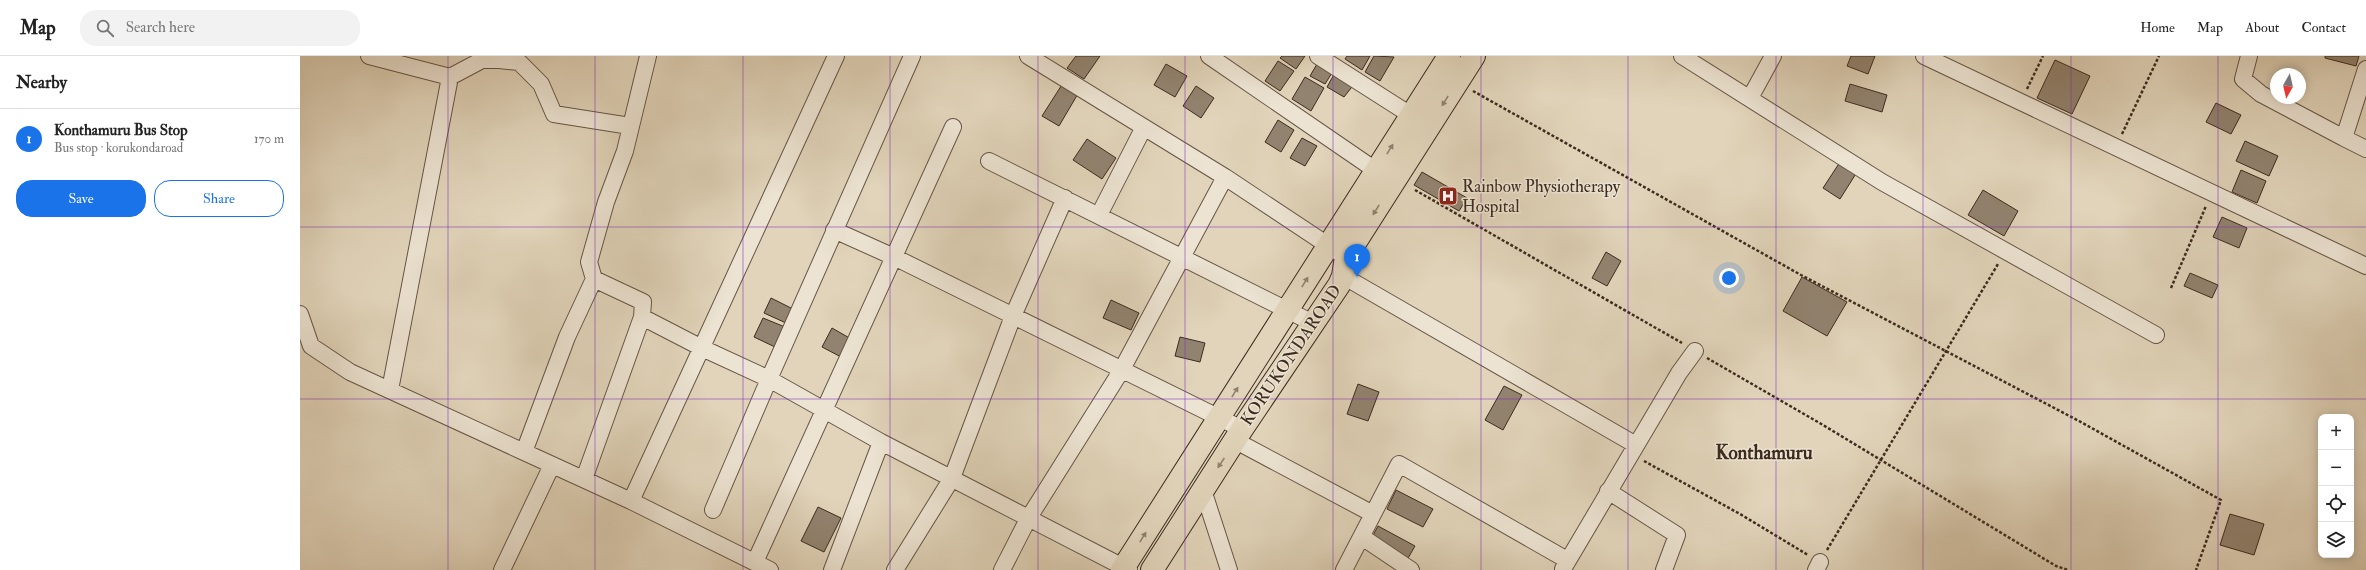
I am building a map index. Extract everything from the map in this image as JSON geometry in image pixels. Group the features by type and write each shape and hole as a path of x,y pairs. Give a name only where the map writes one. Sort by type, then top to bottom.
{"main road":[{"path":"1125,569 1218,418 1411,116 1445,57"},
{"name":"KORUKONDAROAD","path":"1152,570 1202,490 1313,323 1394,182 1465,70"}],"street":[{"path":"369,56 450,77 482,60 519,62 541,84 554,114 630,126"},
{"path":"524,452 567,337 594,279 589,262 606,202 624,151 648,56"},
{"path":"631,501 836,56"},
{"path":"713,510 769,378 912,56"},
{"path":"1028,56 1225,177 1328,245 1345,267 1636,445"},
{"path":"1209,56 1394,182"},
{"path":"1318,56 1429,127"},
{"path":"1682,56 1882,182 2156,335"},
{"path":"1750,98 1773,56"},
{"path":"1924,56 2366,266"},
{"path":"2249,56 2243,79 2261,94 2366,150"},
{"path":"1445,57 1465,70"},
{"path":"2344,138 2366,69"},
{"path":"390,390 450,77"},
{"path":"756,562 826,411 953,127"},
{"path":"1099,215 1144,127"},
{"path":"989,161 1182,256 1313,323"},
{"path":"1002,570 1028,519 1122,371 1225,177"},
{"path":"895,570 952,478 1013,316 1065,198"},
{"path":"834,230 894,257 1218,418 1239,435 1373,514"},
{"path":"584,479 642,317 643,302 594,279"},
{"path":"300,314 312,346 350,372 631,501 770,570"},
{"path":"642,317 702,348 769,378 881,442 1125,569"},
{"path":"1344,570 1399,464 1564,565 1636,445 1695,351"},
{"path":"832,570 881,442"},
{"path":"502,570 552,464"},
{"path":"1202,490 1229,570"},
{"path":"1608,491 1677,535 1664,570"},
{"path":"1362,537 1411,570"}],"path":[{"path":"2021,102 2043,56"},
{"path":"2115,147 2159,56"},
{"path":"1465,70 1802,275 2079,421 2221,500 2196,570"},
{"path":"1416,190 1880,459 2056,566 2068,570"},
{"path":"2171,288 2212,192"},
{"path":"1818,566 1880,459 2006,251"}],"building":[{"path":"1076,56 1100,56 1084,79 1067,68"},
{"path":"1282,56 1305,56 1296,69 1280,58"},
{"path":"1347,56 1370,56 1362,70 1345,59"},
{"path":"1374,56 1394,57 1380,81 1365,72"},
{"path":"1851,56 1875,56 1868,74 1847,66"},
{"path":"2325,56 2359,56 2356,66 2325,58"},
{"path":"1320,59 1335,68 1325,84 1310,76"},
{"path":"2055,60 2090,76 2072,114 2037,98"},
{"path":"1278,61 1294,71 1280,91 1265,81"},
{"path":"1166,64 1187,76 1175,97 1154,85"},
{"path":"1336,71 1355,83 1344,97 1327,87"},
{"path":"1305,77 1324,88 1311,111 1292,99"},
{"path":"1063,83 1079,92 1059,126 1042,116"},
{"path":"1850,84 1887,95 1882,112 1845,101"},
{"path":"1196,86 1214,98 1201,118 1183,106"},
{"path":"2216,103 2241,115 2231,134 2206,122"},
{"path":"1278,120 1294,130 1281,152 1265,142"},
{"path":"1302,138 1317,146 1305,166 1290,158"},
{"path":"1087,139 1116,158 1102,179 1073,160"},
{"path":"2245,141 2278,156 2269,176 2236,161"},
{"path":"1840,162 1857,172 1840,199 1823,188"},
{"path":"2241,170 2266,181 2257,203 2232,192"},
{"path":"1422,172 1467,198 1459,211 1414,185"},
{"path":"1983,190 2018,211 2004,236 1968,215"},
{"path":"2222,217 2247,228 2239,248 2213,237"},
{"path":"1606,252 1621,261 1607,286 1592,278"},
{"path":"2190,273 2218,285 2212,298 2184,286"},
{"path":"1802,277 1847,302 1827,336 1783,311"},
{"path":"771,298 793,309 786,323 764,313"},
{"path":"1111,300 1139,313 1131,330 1103,318"},
{"path":"763,318 785,327 775,347 754,337"},
{"path":"832,328 853,340 843,358 822,347"},
{"path":"1180,337 1205,343 1200,362 1175,356"},
{"path":"1358,384 1379,392 1368,421 1347,414"},
{"path":"1504,386 1522,395 1503,430 1485,420"},
{"path":"1396,490 1433,509 1423,527 1387,509"},
{"path":"818,507 841,518 824,552 801,541"},
{"path":"2230,514 2264,524 2254,555 2220,545"},
{"path":"1378,526 1415,546 1407,560 1370,541"}],"place":[{"name":"Rainbow Physiotherapy Hospital","path":"1448,196"},
{"name":"Konthamuru Bus Stop","path":"1357,277"}],"district":[{"name":"Konthamuru","path":"1764,453"}]}
